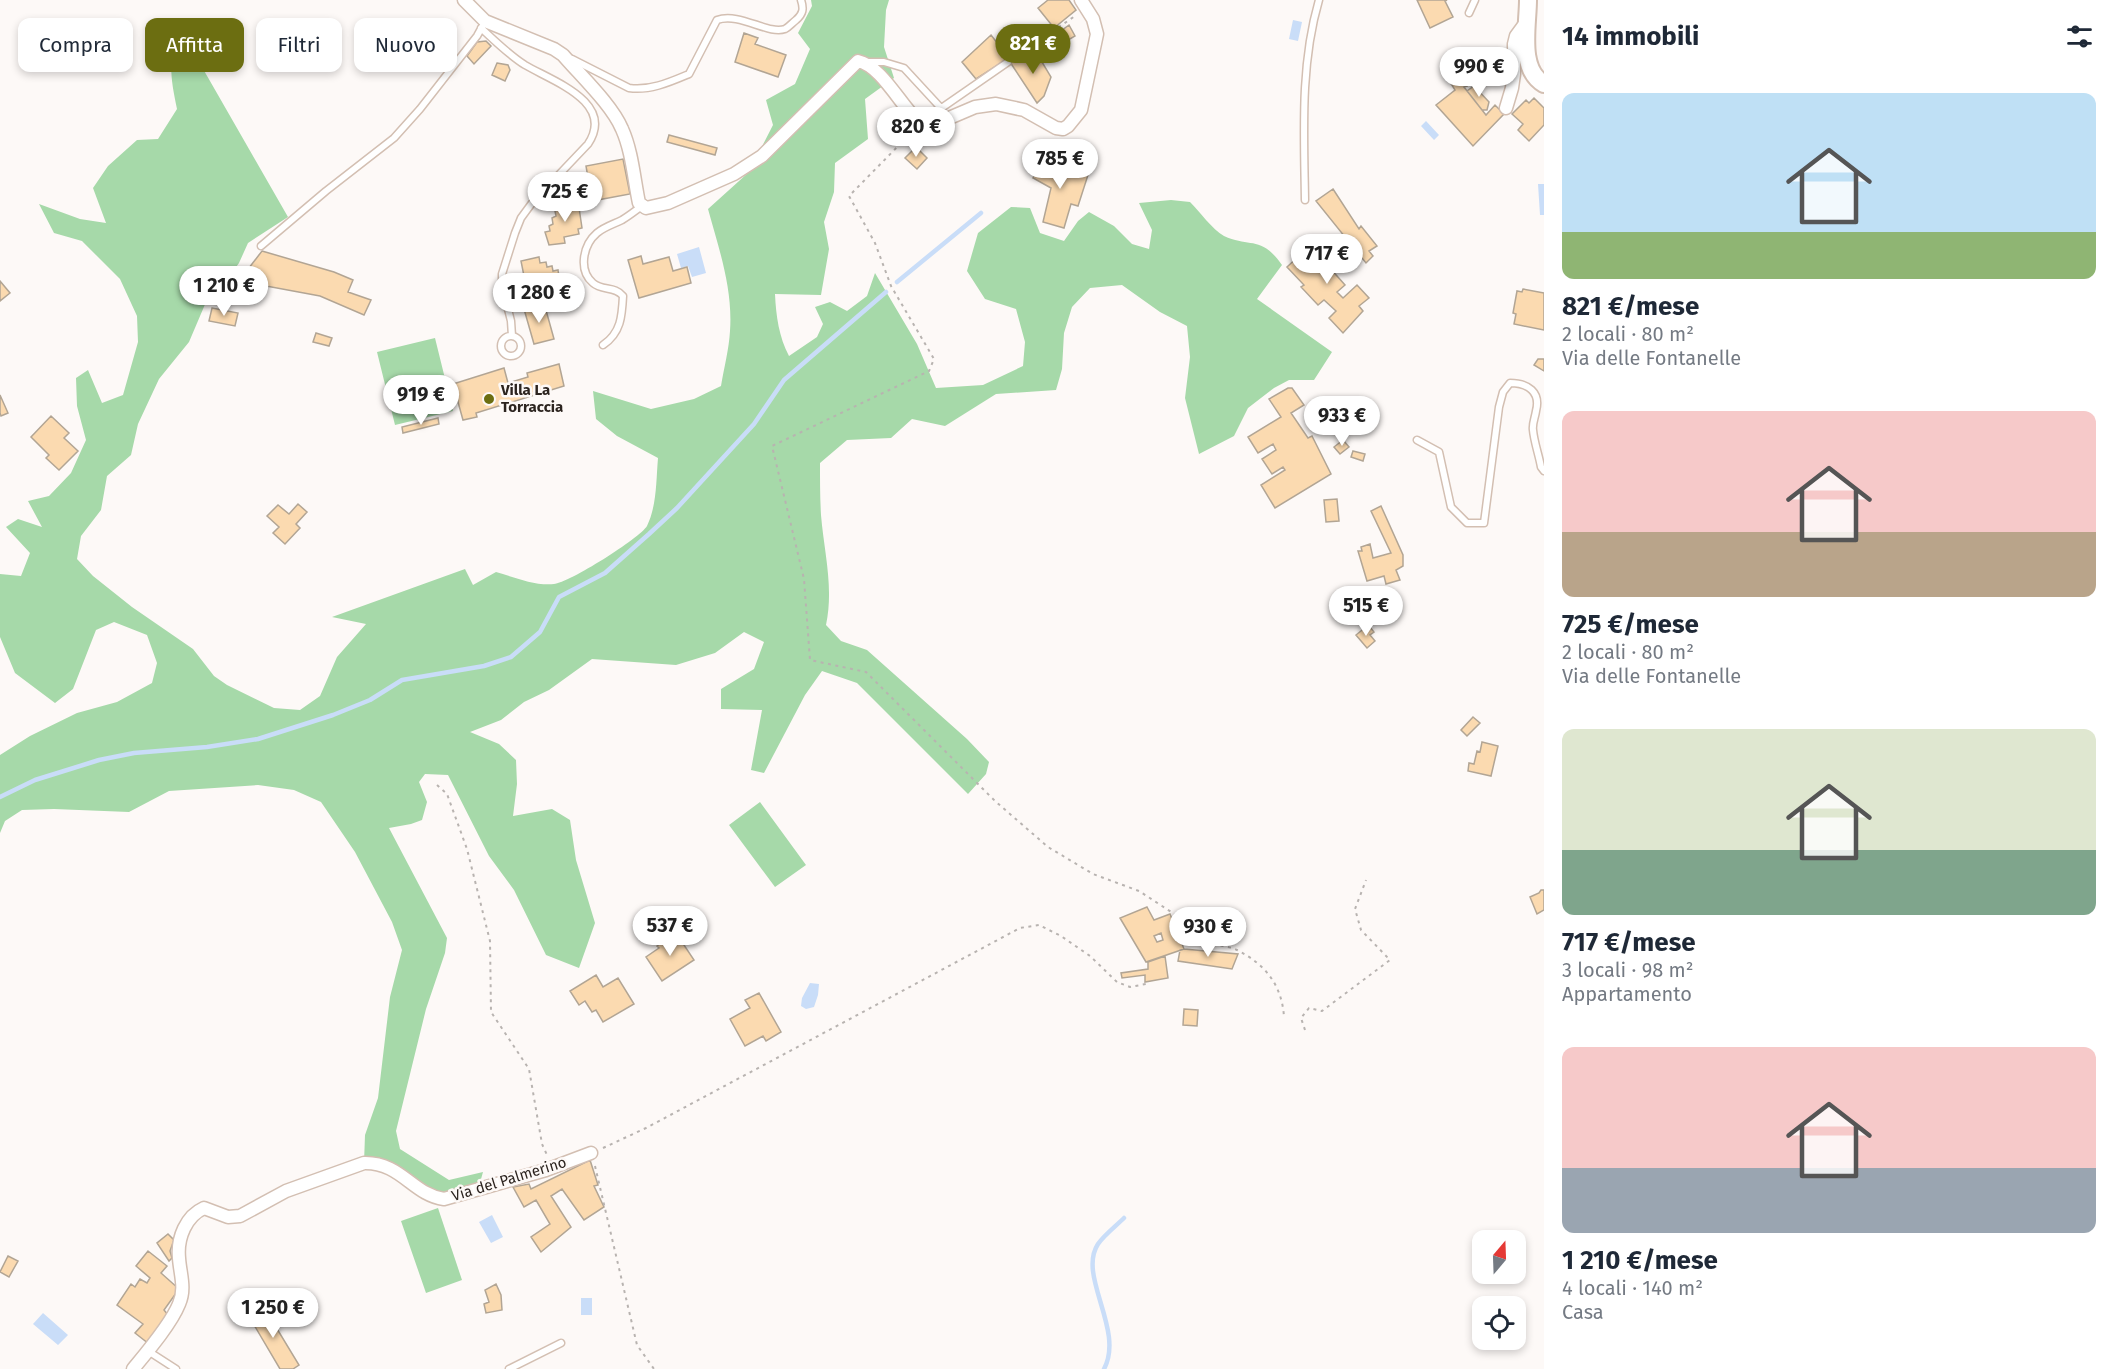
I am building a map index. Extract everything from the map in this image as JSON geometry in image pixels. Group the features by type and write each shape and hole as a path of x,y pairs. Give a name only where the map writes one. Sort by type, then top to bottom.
{"main road":[{"path":"1528,0 1527,60 1531,72 1544,84"}],"street":[{"path":"464,0 483,25 554,49 563,55 615,116 627,143 639,203 651,208 668,203 734,174 762,156 815,105 854,62 862,62 888,84 920,123 935,124 975,107 996,104 1024,110 1056,128 1063,129 1081,110 1097,34 1093,19 1083,4"},
{"path":"1506,108 1514,74 1516,36 1528,20"},
{"name":"Via del Palmerino","path":"133,1369 179,1304 184,1287 178,1256 182,1233 193,1213 199,1210 204,1208 228,1217 240,1216 286,1191 364,1163 376,1163 388,1167 435,1198 444,1199 557,1166 591,1153"}],"lane":[{"path":"563,55 629,88 638,89 662,85 689,74 717,20 736,18 779,30 787,28 801,15 804,8 801,0"},
{"path":"1305,200 1304,101 1307,55 1319,0"},
{"path":"1469,13 1475,0"},
{"path":"261,246 394,138 477,36 483,25 524,64 575,93 586,102 594,116 596,126 594,136 588,144 532,203 514,233 502,274 512,336"},
{"path":"862,62 884,62 904,68 940,107 1008,62"},
{"path":"603,345 609,341 620,326 622,296 614,289 597,286 592,282 584,268 586,250 595,234 642,206"},
{"path":"1417,440 1439,452 1451,507 1467,523 1484,523 1503,392 1510,383 1521,383 1537,395 1537,408 1532,428 1541,467 1544,471"},
{"path":"509,1369 561,1343"},
{"path":"147,1351 176,1369"}],"path":[{"path":"1008,62 1083,4"},
{"path":"920,123 849,196 875,243 891,286 934,359 929,371 772,446 804,579 810,660 866,672 995,801 1048,847 1093,874 1139,891 1182,919 1200,943 1236,950 1269,973 1283,1000 1284,1017"},
{"path":"437,785 447,794 467,849 490,941 491,1012 529,1069 544,1151 557,1166"},
{"path":"1305,1030 1301,1018 1309,1008 1322,1011 1390,960 1361,930 1355,909 1366,880"},
{"path":"654,1369 637,1345 591,1153 646,1128 1020,928 1039,925 1061,936 1090,956 1117,982 1130,987 1146,984"}],"green space":[{"path":"811,0 889,0 886,10 884,47 894,78 865,99 868,139 835,163 834,192 824,222 829,249 821,295 775,294 779,326 789,356 817,337 823,324 815,307 830,302 847,311 867,296 875,273 917,344 936,388 983,385 1023,366 1025,342 1016,309 985,299 967,271 978,233 1011,207 1030,208 1040,233 1064,241 1078,221 1089,212 1114,226 1132,244 1149,249 1152,230 1139,203 1171,200 1190,202 1224,236 1268,249 1282,265 1257,299 1332,352 1314,380 1289,380 1274,388 1248,408 1234,436 1199,454 1185,398 1190,357 1187,326 1160,312 1122,285 1090,288 1072,307 1064,333 1062,369 1056,390 996,394 945,426 912,419 891,438 847,440 820,463 821,515 829,583 826,625 841,641 867,650 967,739 989,762 986,774 968,794 857,683 822,671 805,695 764,773 751,770 762,710 721,709 721,689 754,669 764,642 744,632 715,653 676,665 592,659 549,690 524,702 501,720 470,732 499,744 516,760 517,784 513,816 552,809 570,820 576,860 595,923 579,968 546,955 514,890 489,856 448,775 425,774 419,782 427,802 422,820 389,828 447,938 445,953 426,1009 396,1131 400,1149 449,1180 483,1172 478,1190 444,1199 389,1167 364,1163 365,1135 378,1098 390,997 402,950 392,922 355,852 321,802 294,790 258,785 169,791 129,812 22,810 5,821 0,833 0,755 30,736 77,713 117,702 152,683 157,663 147,635 114,622 96,630 73,689 55,703 15,673 0,637 0,574 21,576 30,553 6,527 18,519 42,527 28,501 49,496 71,473 86,440 77,406 76,378 88,370 102,403 123,395 138,342 137,316 120,279 82,241 54,233 39,204 80,219 106,223 93,188 108,166 137,140 158,139 177,109 171,72 205,72 288,217 248,243 239,263 222,287 206,302 189,342 159,379 138,424 131,455 107,476 101,510 81,536 77,559 93,576 132,607 193,649 214,676 227,685 274,708 300,710 320,696 337,657 366,624 332,617 465,569 473,585 496,572 539,584 562,582 618,549 647,526 654,501 658,458 617,436 596,419 593,391 651,409 694,399 721,386 728,352 729,300 724,269 708,209 749,172 773,125 766,100 795,84 810,49 798,33 812,6"},
{"path":"435,338 453,411 395,425 377,352"},
{"path":"760,802 806,865 775,887 729,825"},
{"path":"438,1208 462,1280 426,1293 401,1221"}],"water":[{"path":"1293,20 1302,22 1298,41 1289,39"},
{"path":"1426,121 1439,135 1434,140 1421,126"},
{"path":"1538,184 1544,184 1544,215 1540,215"},
{"path":"699,247 706,273 692,277 688,266 681,268 677,254"},
{"path":"810,983 819,984 818,995 814,1007 806,1009 801,1006 802,998"},
{"path":"492,1215 503,1237 491,1243 479,1222"},
{"path":"581,1298 592,1298 592,1315 581,1315"},
{"path":"43,1313 68,1335 58,1345 33,1324"}],"building":[{"path":"1048,0 1069,0 1076,10 1054,28 1038,8"},
{"path":"1417,0 1447,0 1445,1 1453,17 1430,28"},
{"path":"1069,25 1075,36 1065,42 1064,40 1058,42 1054,36"},
{"path":"744,33 758,38 755,44 786,55 778,77 735,62"},
{"path":"991,35 1009,58 976,79 962,62"},
{"path":"486,41 491,46 474,64 467,56 477,42"},
{"path":"1036,52 1051,77 1044,96 1037,103 1010,62"},
{"path":"497,63 508,65 510,70 505,81 492,75"},
{"path":"1459,75 1467,86 1464,87 1486,115 1495,105 1504,114 1473,146 1436,105 1455,90 1450,82"},
{"path":"1474,86 1489,102 1487,110 1482,110 1467,91"},
{"path":"1534,98 1544,108 1544,125 1529,141 1518,130 1523,124 1512,114 1526,100 1529,103"},
{"path":"669,135 717,148 715,155 667,142"},
{"path":"916,147 927,158 917,169 905,158"},
{"path":"1045,156 1088,175 1078,206 1071,204 1064,228 1043,222 1051,188 1033,178"},
{"path":"623,159 630,194 592,201 586,166"},
{"path":"1333,189 1359,229 1361,226 1377,246 1369,251 1373,256 1366,263 1316,201"},
{"path":"578,201 582,228 578,229 579,234 564,237 565,243 549,245 545,232 550,231 549,226 553,224 552,218 556,216 555,211 561,209 560,204"},
{"path":"1317,239 1337,259 1329,267 1345,285 1337,292 1343,298 1357,285 1369,298 1359,306 1363,311 1343,333 1329,318 1336,311 1324,300 1318,305 1287,267"},
{"path":"262,251 334,272 353,280 348,292 371,300 364,315 320,296 239,281"},
{"path":"641,256 643,264 669,257 673,271 687,267 691,283 639,298 628,260"},
{"path":"539,257 540,263 546,262 547,267 552,266 553,271 558,270 559,277 563,276 565,287 535,293 532,279 525,281 521,261"},
{"path":"0,281 10,293 0,301"},
{"path":"1523,289 1544,293 1544,330 1514,324 1516,314 1513,313 1517,291 1522,292"},
{"path":"544,303 554,339 534,344 524,309"},
{"path":"212,308 238,313 235,326 209,321"},
{"path":"316,333 332,338 329,346 313,342"},
{"path":"1538,359 1544,359 1544,371 1534,365"},
{"name":"Villa La Torraccia","path":"559,364 564,386 476,413 477,417 463,420 453,384 504,368 508,383 528,377 527,373"},
{"path":"1292,388 1304,405 1291,413 1308,438 1312,436 1331,474 1275,508 1261,485 1285,470 1283,467 1272,474 1262,459 1276,450 1273,444 1258,453 1248,437 1281,417 1269,399"},
{"path":"0,395 8,413 1,416 0,413"},
{"path":"51,416 69,433 64,438 78,451 59,470 46,458 49,455 31,437"},
{"path":"438,418 439,424 403,433 402,427"},
{"path":"1343,440 1349,447 1340,454 1334,447"},
{"path":"1353,451 1365,454 1363,461 1351,457"},
{"path":"1337,499 1339,521 1326,522 1324,500"},
{"path":"298,504 307,512 296,524 300,528 285,544 273,533 279,527 267,516 278,505 289,514"},
{"path":"1381,506 1403,555 1403,566 1396,570 1400,580 1386,584 1384,576 1367,581 1358,551 1362,551 1361,547 1370,544 1373,558 1391,553 1371,511"},
{"path":"1366,627 1367,629 1370,627 1374,632 1370,635 1375,641 1367,648 1356,635"},
{"path":"1473,717 1480,723 1467,736 1461,730"},
{"path":"1482,742 1498,746 1491,776 1468,771 1469,763 1474,764"},
{"path":"1544,890 1544,910 1537,914 1530,897"},
{"path":"1147,907 1154,920 1170,914 1184,949 1146,962 1120,918","holes":["1161,933 1163,940 1157,942 1154,936"]},
{"path":"676,933 694,960 662,981 646,957"},
{"path":"1180,950 1238,954 1232,969 1178,961"},
{"path":"1165,956 1168,978 1145,982 1145,975 1122,978 1121,973 1148,969 1148,962"},
{"path":"596,975 603,987 618,978 634,1004 603,1022 596,1010 592,1012 585,1001 579,1005 570,991"},
{"path":"759,993 781,1032 766,1041 763,1036 745,1046 730,1019 750,1008 745,1000"},
{"path":"1184,1009 1198,1010 1197,1026 1183,1025"},
{"path":"590,1160 598,1185 594,1186 604,1207 584,1220 562,1189 551,1196 571,1227 541,1252 531,1237 550,1224 536,1200 524,1207 513,1187 529,1184 531,1189"},
{"path":"168,1234 174,1240 170,1251 172,1258 169,1261 157,1243"},
{"path":"148,1251 167,1266 161,1273 179,1289 164,1310 168,1315 149,1344 135,1333 143,1324 117,1305 131,1284 135,1287 140,1279 147,1283 150,1278 136,1266"},
{"path":"8,1256 18,1261 9,1277 0,1272"},
{"path":"496,1284 501,1295 502,1310 486,1313 484,1304 489,1302 485,1290"},
{"path":"262,1304 299,1365 293,1369 280,1369 247,1313"}],"waterway":[{"path":"897,282 981,213"},
{"path":"0,797 35,780 99,760 134,753 207,747 258,739 333,715 370,700 402,680 484,666 511,657 540,632 559,597 605,573 677,508 754,424 784,380 886,292"},
{"path":"1104,1369 1109,1354 1109,1338 1093,1272 1093,1257 1098,1244 1124,1218"}],"place":[{"name":"Villa La Torraccia","path":"489,399"}]}
